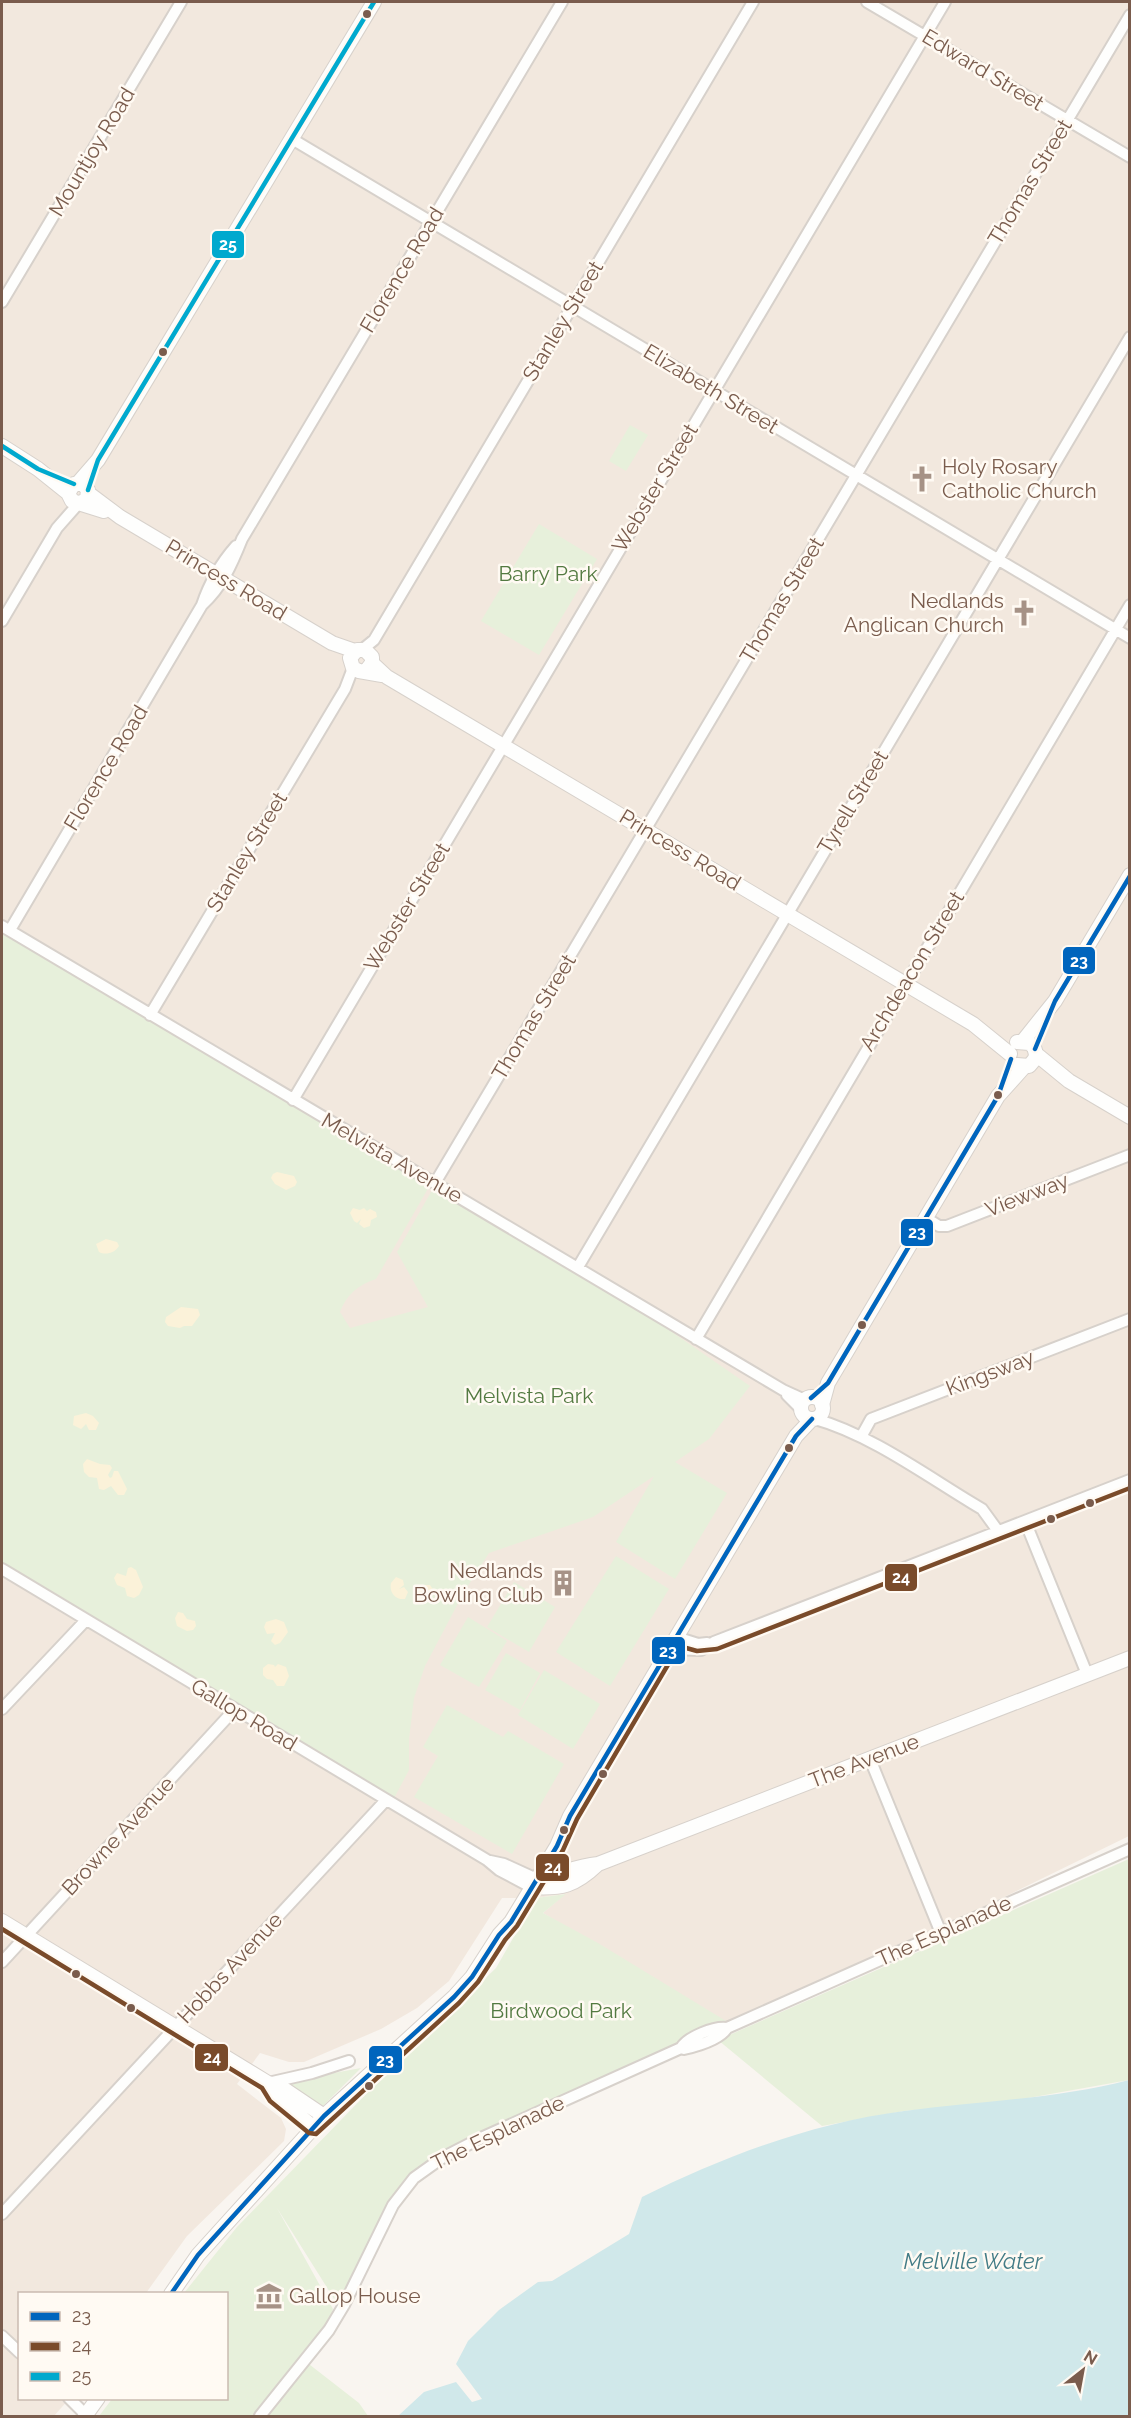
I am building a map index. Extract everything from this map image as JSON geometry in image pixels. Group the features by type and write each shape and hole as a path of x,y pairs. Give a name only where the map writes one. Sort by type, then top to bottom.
{"street":[{"name":"Mountjoy Road","path":"2,302 181,2"},
{"path":"2,621 374,2"},
{"name":"Florence Road","path":"6,928 202,605 215,594 220,576 562,2"},
{"name":"Stanley Street","path":"150,1015 753,2"},
{"name":"Edward Street","path":"867,2 1130,158"},
{"name":"Webster Street","path":"293,1100 945,2"},
{"name":"Thomas Street","path":"435,1183 1130,15"},
{"name":"Elizabeth Street","path":"292,139 1130,638"},
{"name":"Tyrell Street","path":"578,1267 1130,337"},
{"name":"Princess Road","path":"2,446 1015,1049"},
{"name":"Archdeacon Street","path":"696,1338 904,983 1130,605"},
{"path":"998,1096 1031,1059 1055,1001 1130,875"},
{"name":"Melvista Avenue","path":"6,928 982,1509 998,1531"},
{"path":"172,2292 198,2255 313,2127 454,1997 472,1977 499,1935 511,1922 549,1841 570,1816 998,1096 1015,1049 1055,1001"},
{"path":"1015,1049 1029,1042 1031,1059"},
{"path":"1015,1049 1015,1064 1031,1059 1130,1117"},
{"name":"Viewway","path":"926,1218 939,1226 946,1226 1130,1155"},
{"name":"Kingsway","path":"861,1437 871,1419 1130,1318"},
{"path":"673,1643 701,1650 714,1642 1130,1480"},
{"path":"1025,1521 1086,1674"},
{"name":"Gallop Road","path":"2,1569 487,1860 499,1870 530,1881"},
{"path":"2,1709 86,1620"},
{"name":"The Avenue","path":"530,1881 554,1889 567,1886 586,1876 598,1864 1130,1658"},
{"name":"Browne Avenue","path":"2,1962 235,1709"},
{"path":"870,1759 941,1933"},
{"name":"Hobbs Avenue","path":"2,2214 386,1800"},
{"name":"The Esplanade","path":"260,2416 329,2331 393,2205 414,2178 442,2158 481,2138 681,2048 682,2044 703,2032 723,2026 727,2028 1130,1849"},
{"path":"2,1921 268,2083 281,2087 324,2116"},
{"path":"268,2083 312,2073 349,2061"},
{"path":"268,2083 275,2096 313,2127"},
{"path":"2,2336 18,2351"},
{"path":"71,2400 86,2416 97,2400"}],"shaded area":[{"path":"2,2 1129,2 1129,1836 735,2029 543,1913 565,1894 536,1898 502,1898 449,1981 417,2008 381,2029 304,2062 289,2062 260,2053 237,2084 281,2118 286,2129 284,2141 187,2236 147,2292 18,2292 18,2400 68,2400 54,2416 2,2416"}],"green space":[{"path":"630,425 648,435 626,471 609,461"},
{"name":"Barry Park","path":"539,524 597,559 539,655 481,621"},
{"name":"Melvista Park","path":"2,929 430,1185 376,1279 354,1291 346,1300 340,1312 350,1328 428,1307 397,1252 435,1185 578,1267 750,1386 709,1439 675,1462 727,1493 675,1579 616,1542 654,1476 593,1517 489,1553 464,1592 425,1666 414,1698 409,1739 409,1770 392,1802 2,1566"},
{"path":"616,1556 669,1589 610,1686 556,1652"},
{"path":"514,1582 555,1607 529,1652 487,1627"},
{"path":"468,1617 507,1641 479,1687 440,1665"},
{"path":"506,1653 540,1673 520,1710 485,1690"},
{"path":"544,1670 600,1704 573,1749 518,1715"},
{"path":"447,1705 503,1737 508,1731 564,1764 512,1854 414,1797 438,1756 423,1747"},
{"path":"1129,1859 1129,2080 1017,2100 904,2111 822,2126 718,2040"},
{"name":"Birdwood Park","path":"566,1894 543,1913 598,1943 726,2021 440,2153 401,2186 367,2244 338,2305 277,2208 333,2309 326,2329 254,2416 99,2416 111,2400 228,2400 228,2292 185,2292 237,2227 373,2087 496,1968 536,1898"},
{"path":"361,2068 323,2106 279,2083"},
{"path":"305,2361 359,2403 368,2416 261,2416"}],"sand":[{"path":"277,1172 294,1176 297,1182 295,1186 286,1190 275,1184 271,1178"},
{"path":"353,1208 360,1210 364,1208 367,1211 370,1209 376,1212 377,1217 371,1220 370,1226 364,1228 359,1224 361,1219 357,1223 354,1221 350,1213"},
{"path":"106,1239 117,1242 119,1246 115,1251 99,1252 96,1244"},
{"path":"181,1307 198,1309 200,1315 192,1326 180,1328 168,1326 165,1322 166,1317"},
{"path":"86,1413 93,1416 99,1423 96,1430 89,1430 86,1424 81,1429 73,1425 74,1416"},
{"path":"87,1459 110,1465 112,1468 108,1475 110,1478 114,1471 118,1471 127,1489 124,1495 118,1495 111,1486 104,1490 99,1489 97,1478 89,1477 84,1472 83,1464"},
{"path":"128,1568 136,1570 143,1587 139,1595 134,1598 127,1596 125,1588 117,1585 114,1578 117,1573 126,1576"},
{"path":"396,1577 403,1580 404,1585 399,1589 404,1587 408,1592 405,1599 396,1597 392,1592 391,1583"},
{"path":"423,1585 430,1585 434,1591 430,1597 419,1601 414,1593"},
{"path":"178,1612 183,1613 187,1619 195,1621 196,1626 193,1630 187,1631 177,1626 175,1618"},
{"path":"276,1619 284,1622 288,1632 280,1643 275,1645 271,1641 275,1633 267,1634 264,1627 266,1622"},
{"path":"268,1664 275,1667 278,1664 286,1667 289,1676 284,1686 277,1686 273,1680 263,1675 263,1668"}],"water":[{"name":"Melville Water","path":"1129,2080 1129,2416 398,2416 424,2392 456,2382 472,2402 482,2399 456,2364 468,2341 499,2310 538,2282 552,2281 629,2234 642,2197 673,2182 770,2143 870,2116 1017,2099"}],"transit line":[{"name":"25","path":"88,490 98,460 374,2"},
{"name":"25","path":"2,446 38,469 74,484"},
{"name":"23","path":"1035,1049 1055,1001 1130,876"},
{"name":"23","path":"811,1398 828,1383 998,1096 1011,1059"},
{"name":"23","path":"172,2292 198,2255 324,2116 454,1997 472,1977 499,1935 511,1922 557,1846 570,1816 796,1436 812,1419"},
{"name":"24","path":"2,1929 262,2088 270,2101 309,2133 316,2134 459,2003 478,1982 505,1940 517,1926 563,1850 577,1819 679,1646 697,1651 717,1649 1130,1488"}],"place":[{"name":"Holy Rosary Catholic Church","path":"922,479"},
{"name":"Nedlands Anglican Church","path":"1024,613"},
{"name":"Nedlands Bowling Club","path":"563,1583"},
{"name":"Gallop House","path":"269,2296"}]}
